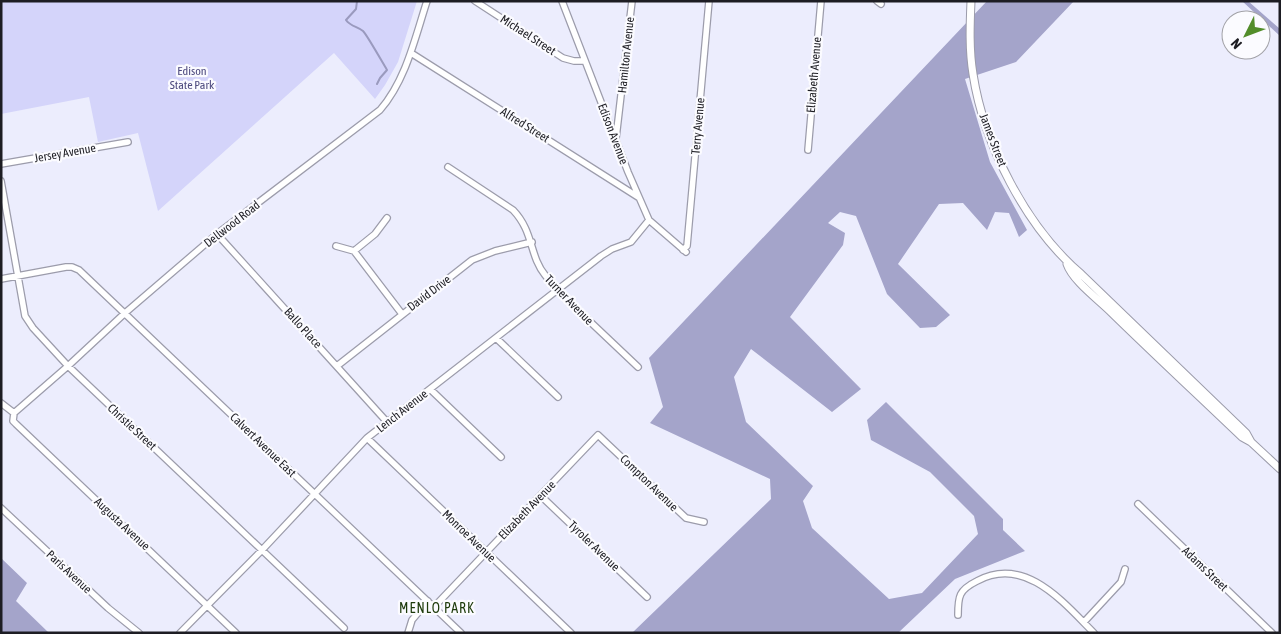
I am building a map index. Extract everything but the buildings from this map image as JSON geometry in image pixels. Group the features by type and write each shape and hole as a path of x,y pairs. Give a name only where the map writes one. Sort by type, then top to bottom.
{"street":[{"name":"Dellwood Road","path":"14,414 125,313 217,234 380,110 393,92 411,53 427,1"},
{"name":"Michael Street","path":"475,1 564,58 584,61"},
{"name":"Edison Avenue","path":"562,1 638,197 649,220 684,251"},
{"name":"Hamilton Avenue","path":"616,138 632,1"},
{"name":"Terry Avenue","path":"684,251 709,1"},
{"name":"Elizabeth Avenue","path":"808,150 821,1"},
{"name":"James Street","path":"971,1 970,47 973,74 984,121 1006,176 1042,232 1076,278 1235,430 1280,469"},
{"name":"Alfred Street","path":"411,53 638,197"},
{"name":"Jersey Avenue","path":"1,164 128,142"},
{"name":"Turner Avenue","path":"448,167 513,210 524,223 539,266 558,290 638,367"},
{"name":"Christie Street","path":"1,181 27,319 68,366 344,628"},
{"path":"354,251 375,234 387,218"},
{"name":"Lench Avenue","path":"180,633 206,604 262,550 367,438 601,256 612,249 632,242 649,220"},
{"name":"Ballo Place","path":"217,234 387,422"},
{"name":"David Drive","path":"337,366 472,260 495,251 532,242"},
{"path":"336,246 354,251 402,314"},
{"name":"Calvert Avenue East","path":"18,276 61,268 72,267 79,270 461,633"},
{"path":"1,279 18,276"},
{"path":"496,338 558,397"},
{"path":"430,389 501,457"},
{"path":"1,402 14,414"},
{"name":"Augusta Avenue","path":"14,414 13,421 16,424 236,633"},
{"name":"Elizabeth Avenue","path":"434,607 542,496 598,435"},
{"name":"Compton Avenue","path":"598,435 686,518 704,522"},
{"name":"Monroe Avenue","path":"367,438 571,633"},
{"name":"Tyroler Avenue","path":"542,496 647,597"},
{"name":"Adams Street","path":"1138,504 1272,633"},
{"name":"Paris Avenue","path":"1,508 108,608 139,633"},
{"path":"1084,622 1121,582 1125,569"},
{"path":"958,615 960,593 967,586 995,574 1012,574 1032,579 1043,585 1094,633"},
{"path":"408,633 412,620 428,601"}],"green space":[{"name":"Edison State Park","path":"1,1 417,1 398,62 375,99 334,53 158,211 138,133 98,142 89,97 1,114"}],"shaded area":[{"path":"987,1 1074,1 1016,62 965,79 990,162 1027,230 1019,237 1009,213 995,212 987,230 963,203 939,204 898,264 950,315 936,327 920,328 887,294 856,216 840,212 828,223 845,233 843,245 790,317 861,389 832,412 751,349 734,377 746,422 813,486 803,501 812,528 889,599 922,593 978,534 974,516 930,472 871,440 867,420 886,402 1003,519 1003,530 1025,551 955,579 898,633 632,633 771,499 770,479 650,423 663,407 649,358"},
{"path":"1242,1 1248,1 1258,10 1252,10"},
{"path":"1271,21 1280,29 1280,36 1271,28"},
{"path":"1,558 27,583 16,601 49,633 1,633"}],"waterway":[{"path":"357,1 356,9 346,20 363,31 387,70 377,84"}],"district":[{"name":"MENLO PARK","path":"437,608"}]}
